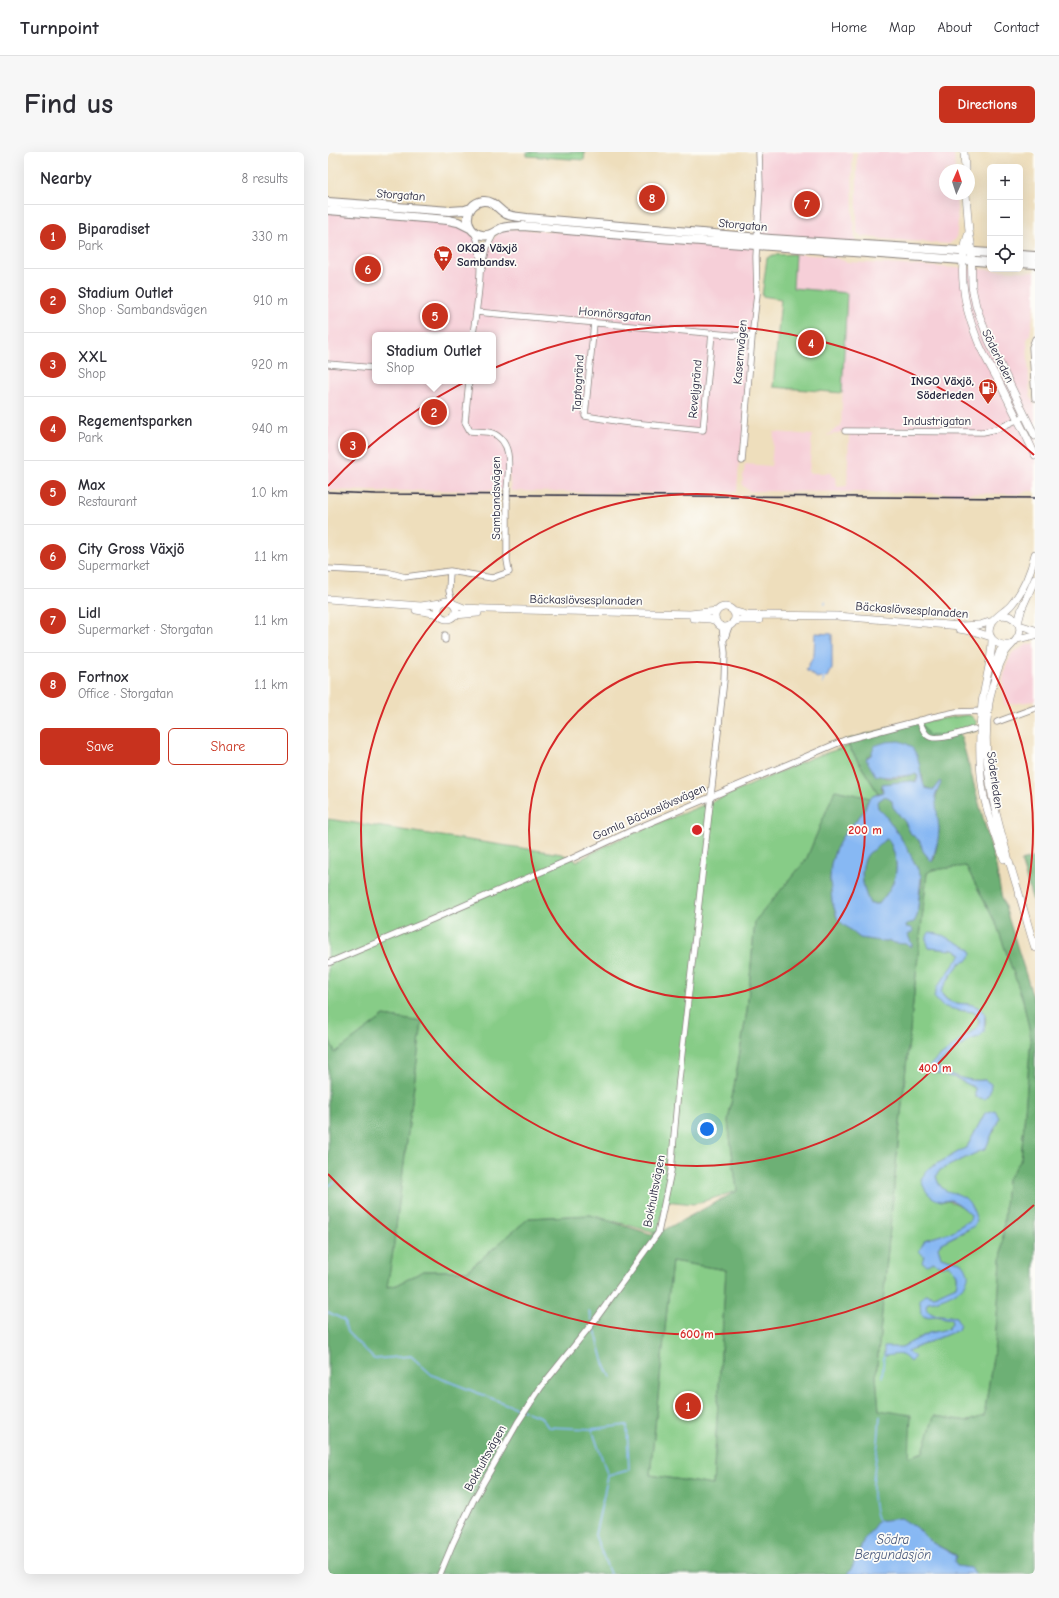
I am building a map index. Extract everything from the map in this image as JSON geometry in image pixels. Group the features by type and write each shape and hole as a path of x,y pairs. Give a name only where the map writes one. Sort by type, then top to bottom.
{"main road":[{"name":"Storgatan","path":"328,202 450,211 465,210 485,201 491,202 506,214 527,218 757,242 987,253"},
{"path":"496,232 501,224 502,218 501,212 497,206"},
{"path":"471,208 468,217 472,230"},
{"name":"Storgatan","path":"328,210 448,220 458,222 483,236 513,226 523,226 757,242 987,262"},
{"path":"1023,255 1035,256"},
{"path":"1023,264 1035,264"}],"street":[{"name":"Kasernvägen","path":"742,461 757,294 757,242 760,186 759,152"},
{"path":"964,152 965,164"},
{"path":"966,200 969,231 967,260"},
{"path":"472,230 478,239 479,246 479,279 474,332"},
{"path":"479,279 487,247 496,232"},
{"name":"Söderleden","path":"967,260 978,311 989,341 1035,436"},
{"name":"Söderleden","path":"967,260 962,270 964,293 968,313 976,337 1035,455"},
{"name":"Honnörsgatan","path":"476,312 752,337"},
{"name":"Taptogränd","path":"594,323 585,416 614,420"},
{"name":"Reveljgränd","path":"614,420 703,430 712,333"},
{"path":"1035,339 1032,347 1035,398"},
{"path":"328,364 372,368"},
{"name":"Sambandsvägen","path":"450,571 492,578 509,572 507,560 508,455 505,442 491,433 470,431 465,422 469,384"},
{"name":"Industrigatan","path":"845,431 983,432 997,429 1025,416"},
{"path":"1000,617 1011,604 1024,583 1035,554"},
{"path":"328,568 387,572 405,577 450,571 449,591 456,610 455,615"},
{"name":"Söderleden","path":"985,711 999,666 1011,643 1020,634 1018,624 1022,608 1035,579"},
{"path":"439,614 438,608 449,591"},
{"name":"Bäckaslövsesplanaden","path":"328,599 421,606 442,602 453,603 464,608 487,609 690,614 717,611 724,607 741,614 837,616 961,626 979,625 1000,617"},
{"name":"Bäckaslövsesplanaden","path":"328,603 413,609 439,614 447,619 455,615 478,613 706,618 725,624 740,620 850,621 957,629 976,632 992,638"},
{"path":"717,611 715,616 725,624 735,617 733,611"},
{"path":"1000,617 1013,618 1018,624 1035,630"},
{"name":"Söderleden","path":"1000,617 990,630 992,638 991,660 983,697 986,746 992,797 1000,832 1028,920 1034,945"},
{"name":"Bokhultsvägen","path":"440,1574 474,1501 518,1422 541,1387 595,1320 658,1233 671,1171 680,1072 725,666 725,624"},
{"path":"992,638 996,643 1011,643 1035,635"},
{"path":"998,722 1035,708"},
{"name":"Gamla Bäckaslövsvägen","path":"328,963 571,859 633,830 845,740 919,720 956,712 985,711"},
{"path":"919,720 927,736 933,738 974,729"}],"shaded area":[{"path":"759,152 852,152 853,219 856,245 757,238"},
{"path":"857,152 954,152 955,164 939,164 939,200 956,200 958,224 956,239 949,244 882,239 862,236 857,233"},
{"path":"328,210 458,222 478,239 479,276 487,247 502,228 757,245 757,272 744,433 739,462 737,492 621,493 511,491 508,467 504,490 328,490"},
{"path":"795,254 829,256 848,262 987,269 987,272 1035,272 1035,303 1030,334 1027,340 1030,396 1035,406 1035,491 1027,491 1021,494 749,491 742,485 745,464 771,466 774,432 812,435 809,473 831,473 831,476 836,477 837,487 847,486 849,434 845,431 826,436 841,426 847,293 793,288"},
{"path":"1035,643 1035,701 1004,705 1003,679 1006,666 1012,653 1028,644"}],"green space":[{"path":"527,152 585,152 584,160 527,156"},
{"path":"795,254 793,288 847,293 842,393 773,387 781,299 762,296 767,258 773,255"},
{"path":"967,715 971,716 976,721 976,731 929,736 920,722"},
{"path":"919,720 929,736 960,733 996,866 1001,894 1035,1004 1035,1574 976,1574 971,1568 957,1567 954,1561 956,1555 931,1542 918,1529 864,1540 852,1568 847,1574 328,1574 328,1036 335,1053 384,1016 422,1022 387,1287 397,1285 423,1271 467,1271 529,1218 590,1215 651,1234 666,1229 737,1191 728,1121 747,1011 755,921 806,860 835,790 870,798 866,803 864,811 844,834 835,851 831,864 830,880 832,901 837,918 860,938 903,943 912,946 908,935 912,928 907,928 906,924 917,916 922,879 906,846 886,816 878,808 877,802 885,796 892,801 893,807 905,822 911,834 920,841 921,846 928,858 934,860 939,829 935,801 940,781 933,790 924,787 922,774 872,753 867,757 885,778 898,778 914,774 918,776 915,782 883,784 881,789 883,792 878,793 845,740","holes":["966,866 997,926 1023,1000 1031,1038 1021,1160 1007,1180 995,1344 984,1416 968,1421 934,1416 923,1452 909,1457 911,1415 879,1410 876,1376 899,1133 927,873 932,870","672,1261 726,1270 713,1485 650,1475"]},
{"path":"848,746 878,793 870,798 835,790 806,860 755,921 747,1011 728,1121 737,1191 694,1204 665,1201 658,1233 590,1215 529,1218 467,1271 423,1271 397,1285 386,1287 392,1258 422,1022 384,1016 335,1053 328,1036 328,819 562,854 577,861 615,841 733,793 811,758"},
{"path":"886,839 889,840 893,850 896,874 890,889 879,904 870,904 863,885 863,865 869,853"},
{"path":"1035,857 1035,908 1021,861"},
{"path":"966,866 997,926 1023,1000 1031,1038 1021,1160 1007,1180 995,1344 984,1416 968,1421 934,1416 923,1452 909,1457 879,1410 876,1376 899,1133 927,873 932,870","holes":["929,948 970,949 967,961 960,963 941,991 944,996 952,1002 978,1007 985,1014 986,1023 979,1037 969,1039 938,1063 939,1070 961,1078 985,1080 976,1088 956,1078 931,1072 933,1062 979,1027 979,1019 974,1012 957,1010 934,997 948,973 962,954 954,950","985,1113 995,1129 985,1150 982,1150 940,1170 936,1176 943,1189 965,1198 977,1221 968,1230 941,1243 938,1247 941,1257 955,1262 966,1283 935,1301 928,1302 926,1306 927,1310 932,1314 956,1317 958,1330 907,1351 910,1362 905,1355 899,1354 902,1347 929,1333 948,1329 952,1323 952,1319 936,1316 925,1317 925,1294 934,1296 956,1286 957,1279 955,1271 948,1265 942,1266 933,1262 925,1240 951,1232 970,1220 971,1215 958,1204 942,1201 928,1169 967,1147"]},
{"path":"672,1261 726,1270 713,1485 650,1475"}],"water":[{"path":"815,633 832,634 832,669 828,677 817,678 806,670 814,655"},
{"path":"899,741 912,748 918,760 925,788 933,790 940,781 941,783 935,796 939,829 938,840 932,862 923,851 920,841 911,834 905,822 893,807 892,801 885,796 877,802 878,808 886,816 906,846 921,876 917,916 914,922 906,924 906,927 912,928 913,931 908,935 912,945 911,947 906,944 890,941 886,942 860,938 838,920 832,901 830,880 831,864 835,851 842,837 864,811 869,799 883,792 882,784 917,781 918,776 916,774 891,777 875,775 866,759 871,755 874,746 886,742","holes":["884,840 889,840 893,850 896,866 894,881 879,904 870,904 863,885 863,865 869,853"]},
{"path":"929,932 942,935 970,949 972,954 967,961 960,963 947,981 941,992 944,997 952,1002 976,1007 985,1014 984,1032 979,1037 969,1040 938,1064 939,1070 967,1079 985,1080 991,1084 990,1092 985,1099 975,1097 975,1088 956,1078 931,1072 929,1068 933,1062 979,1026 979,1019 974,1012 942,1006 934,997 937,987 962,954 954,950 929,948 926,939"},
{"path":"995,1110 999,1118 985,1150 982,1150 940,1170 936,1176 941,1187 960,1195 970,1203 977,1221 974,1226 941,1243 938,1247 941,1257 960,1262 964,1265 968,1274 964,1285 947,1297 928,1302 926,1306 927,1310 932,1314 956,1317 960,1324 958,1330 907,1351 915,1357 910,1362 901,1355 884,1356 884,1347 902,1347 929,1333 948,1329 952,1323 951,1319 936,1316 925,1317 921,1314 920,1301 925,1294 934,1296 956,1286 957,1279 953,1269 948,1265 942,1266 933,1262 927,1265 922,1262 924,1256 919,1251 925,1240 951,1232 970,1220 971,1215 956,1202 950,1200 941,1201 930,1196 925,1190 921,1179 928,1169 967,1147 985,1113"},
{"name":"Södra Bergundasjön","path":"901,1518 918,1529 931,1542 956,1556 954,1561 957,1566 971,1568 976,1574 847,1574 852,1568 864,1540 878,1521"}],"waterway":[{"path":"823,684 824,676"},
{"path":"328,1186 335,1182"},
{"path":"589,1311 592,1320"},
{"path":"328,1312 344,1320 347,1332 374,1359 411,1356 432,1375 524,1411"},
{"path":"594,1326 604,1363 611,1377"},
{"path":"882,1377 884,1356"},
{"path":"527,1412 541,1417 548,1427 592,1429 608,1476 595,1535 610,1574"},
{"path":"878,1521 875,1513 873,1486 880,1416"},
{"path":"592,1429 627,1425 629,1470 608,1476"}],"railway":[{"path":"328,492 376,494 1035,498"}],"place":[{"name":"Fortnox","path":"652,198"},
{"name":"Lidl","path":"807,204"},
{"name":"City Gross Växjö","path":"368,269"},
{"name":"OKQ8 Växjö Sambandsv.","path":"443,272"},
{"name":"Max","path":"435,316"},
{"name":"Regementsparken","path":"811,343"},
{"name":"INGO Växjö, Söderleden","path":"988,405"},
{"name":"Stadium Outlet","path":"434,412"},
{"name":"XXL","path":"353,445"},
{"name":"Biparadiset","path":"688,1406"}]}
